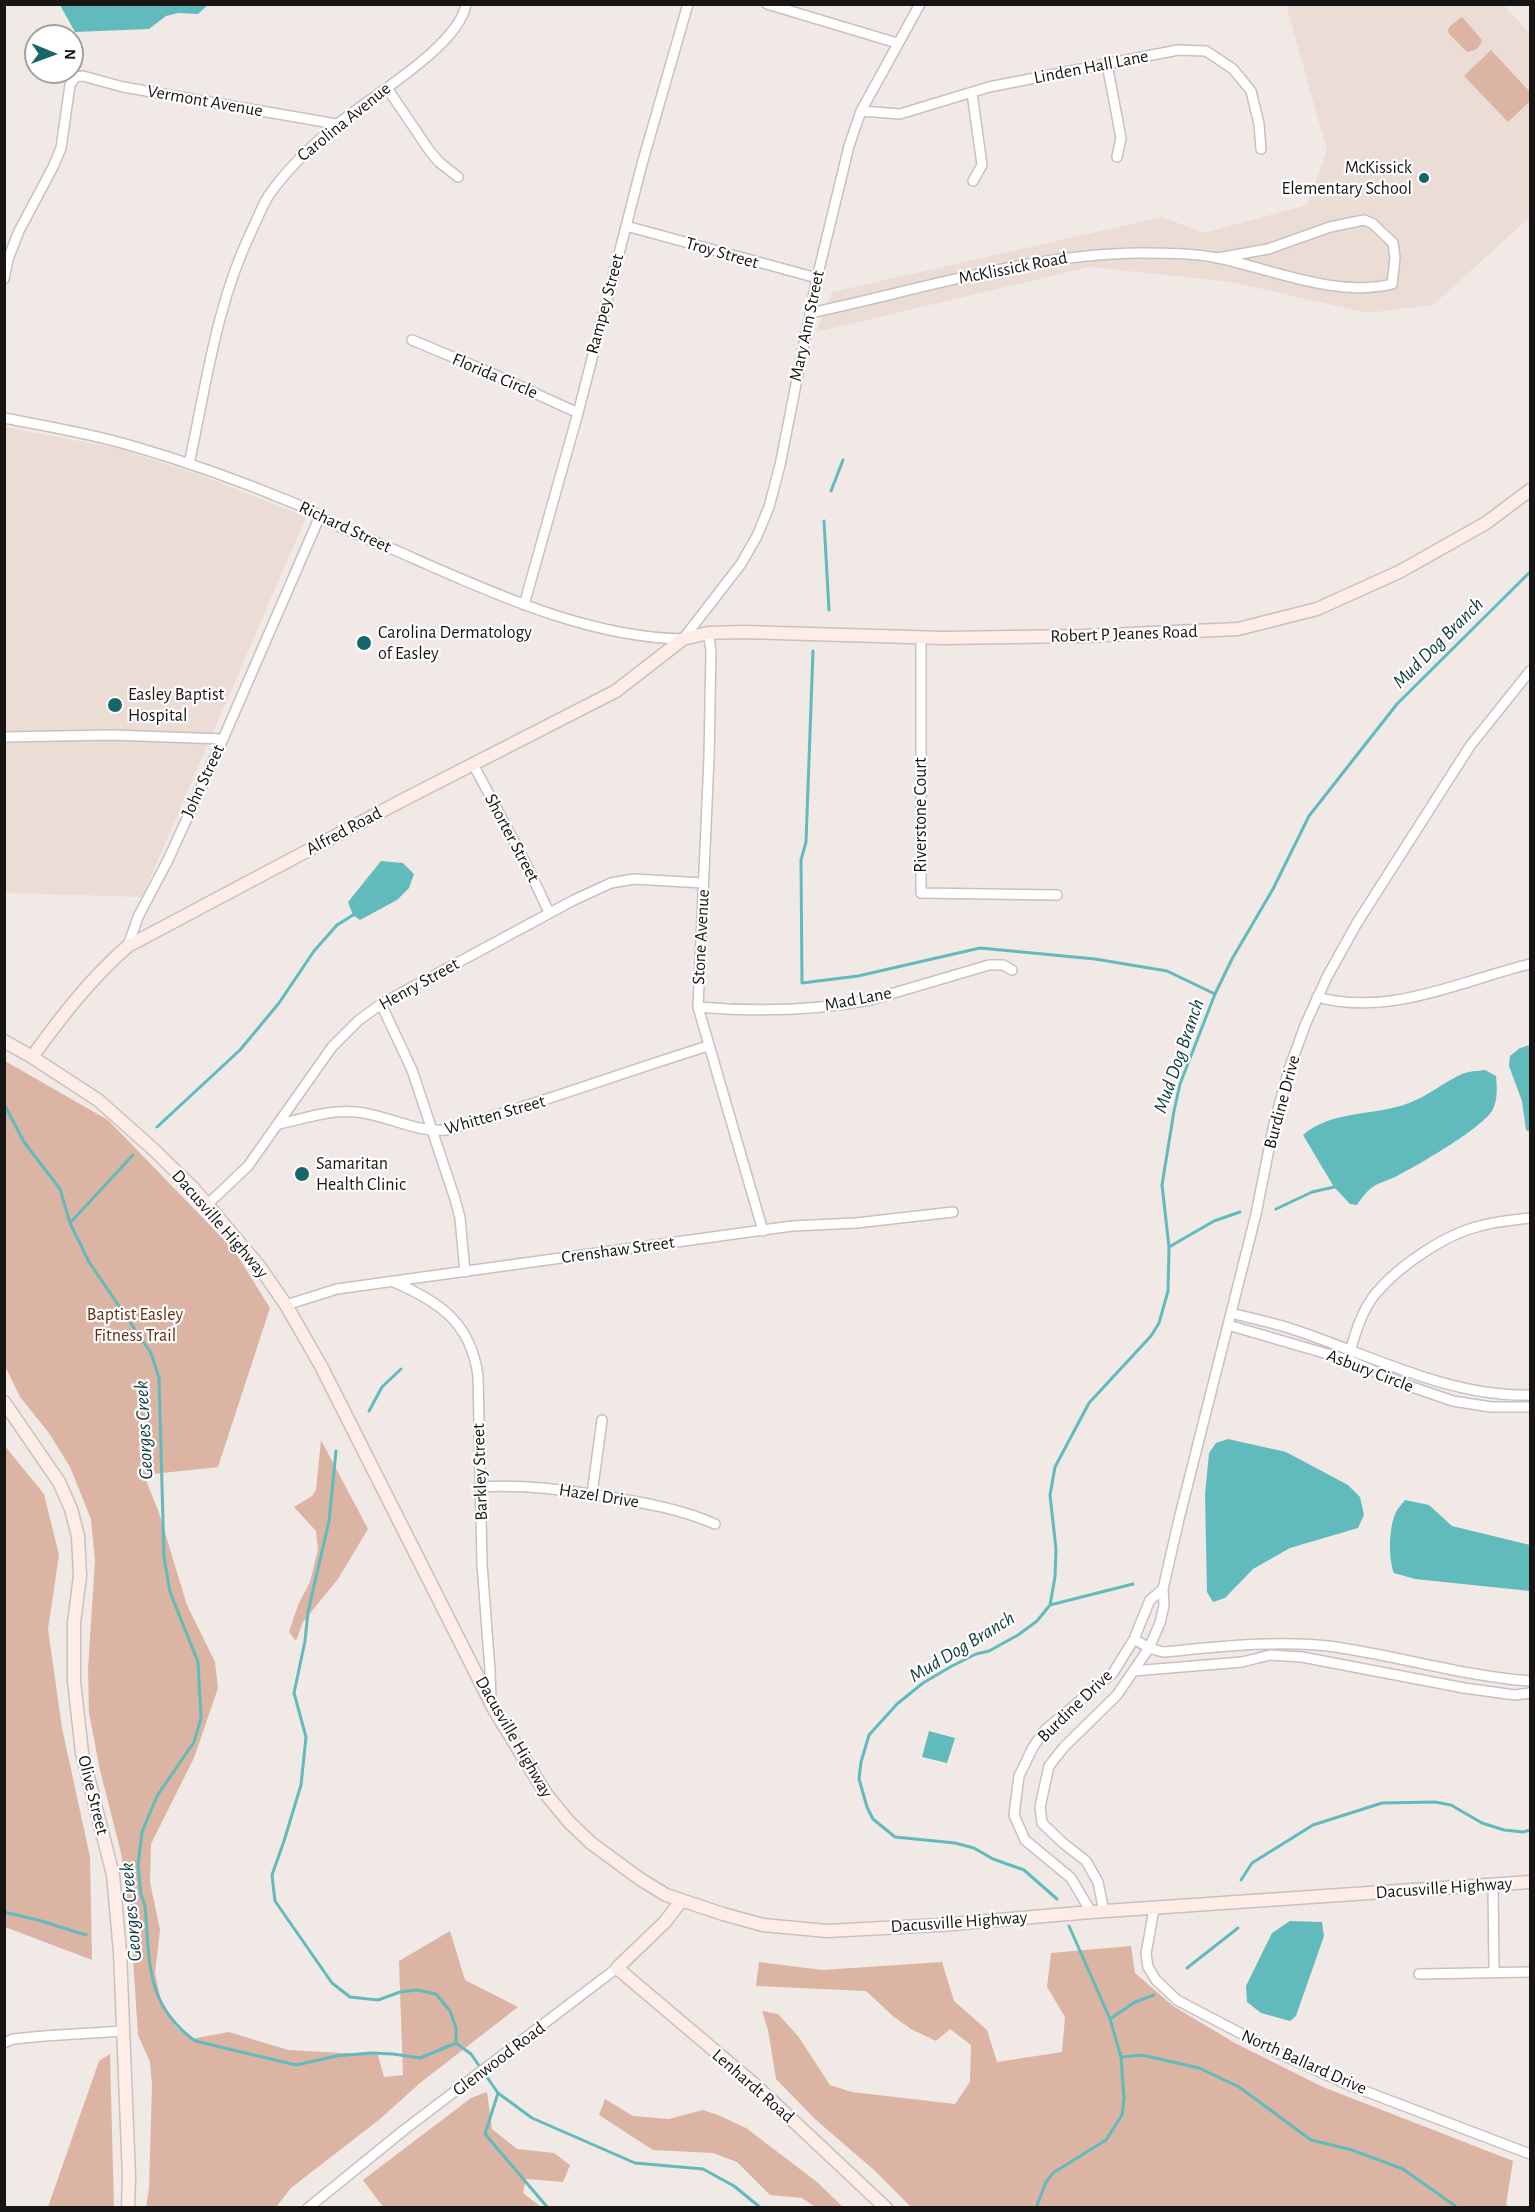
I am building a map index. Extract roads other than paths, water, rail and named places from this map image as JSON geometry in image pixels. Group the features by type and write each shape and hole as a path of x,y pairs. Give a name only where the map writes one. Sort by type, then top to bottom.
{"street":[{"name":"Carolina Avenue","path":"189,464 220,314 236,264 268,197 289,167 336,124 387,88 436,49 465,15 466,4"},
{"name":"Rampey Street","path":"524,605 578,413 645,153 688,4"},
{"path":"767,4 897,43"},
{"name":"Mary Ann Street","path":"683,639 741,564 757,536 769,507 780,465 817,278 849,146 861,111 920,4"},
{"name":"Linden Hall Lane","path":"861,111 900,114 989,87 1178,50 1206,51 1233,69 1251,90 1259,124 1261,148"},
{"path":"1107,64 1121,138 1118,157"},
{"name":"Vermont Avenue","path":"4,279 8,259 19,231 61,148 70,85 75,77 83,76 123,87 336,124"},
{"path":"387,88 429,150 439,162 458,177"},
{"path":"972,93 982,165 973,181"},
{"name":"McKlissick Road","path":"810,313 986,273 1077,256 1141,253 1197,255 1218,258 1306,281 1365,288 1392,284 1395,258 1393,243 1372,223 1364,220 1330,227 1268,249 1218,258"},
{"name":"Troy Street","path":"626,226 817,278"},
{"name":"Florida Circle","path":"412,340 578,413"},
{"name":"Richard Street","path":"4,418 71,430 189,464 298,505 524,605 577,621 630,633 657,638 683,639"},
{"name":"Robert P Jeanes Road","path":"683,639 708,633 744,632 921,638 1084,636 1238,629 1317,609 1399,573 1486,523 1530,490"},
{"name":"John Street","path":"128,946 138,917 168,860 223,739 320,516"},
{"name":"Stone Avenue","path":"708,633 711,650 709,758 698,1007 763,1231"},
{"name":"Riverstone Court","path":"921,638 921,893 1057,895"},
{"name":"Alfred Road","path":"32,1057 54,1026 107,964 128,946 472,764 616,691 683,639"},
{"name":"Burdine Drive","path":"1098,1912 1098,1882 1086,1861 1063,1844 1042,1823 1040,1807 1049,1766 1064,1746 1117,1695 1149,1648 1160,1623 1164,1605 1163,1589 1256,1214 1274,1124 1289,1069 1317,997 1357,923 1470,746 1530,671"},
{"path":"4,737 112,735 223,739"},
{"name":"Shorter Street","path":"472,764 549,912"},
{"name":"Henry Street","path":"208,1204 248,1166 332,1047 359,1020 381,1004 549,912 624,880 703,883"},
{"path":"1317,997 1338,1003 1368,1004 1404,999 1530,964"},
{"name":"Mad Lane","path":"698,1007 746,1011 851,1004 988,965 1003,965 1012,970"},
{"path":"381,1004 412,1070 460,1218 465,1272"},
{"name":"Dacusville Highway","path":"4,1041 98,1100 153,1149 208,1204 259,1266 286,1305 321,1366 491,1701 546,1794 569,1822 597,1848 666,1895 763,1925 827,1931 940,1925 1530,1882"},
{"name":"Whitten Street","path":"278,1124 330,1112 357,1112 433,1132 455,1128 556,1097 708,1046"},
{"name":"Crenshaw Street","path":"286,1305 337,1289 792,1226 856,1223 953,1212"},
{"path":"1349,1355 1359,1324 1375,1293 1416,1258 1458,1233 1497,1222 1530,1218"},
{"name":"Barkley Street","path":"394,1282 419,1293 446,1312 465,1333 475,1355 478,1376 482,1563 491,1701"},
{"name":"Asbury Circle","path":"1231,1313 1289,1328 1349,1355 1409,1386 1453,1401 1491,1407 1530,1407"},
{"name":"Asbury Circle","path":"1228,1325 1349,1355 1474,1390 1530,1395"},
{"path":"1513,1395 1514,1407"},
{"name":"Olive Street","path":"4,1402 59,1482 71,1509 78,1536 80,1576 74,1623 74,1681 82,1753 112,1875 120,1952 129,2176 128,2208"},
{"path":"592,1494 602,1420"},
{"name":"Hazel Drive","path":"480,1486 537,1486 592,1494 653,1504 695,1515 715,1524"},
{"name":"Burdine Drive","path":"1098,1912 1071,1878 1025,1840 1014,1815 1018,1785 1034,1747 1045,1730 1113,1673 1134,1639 1150,1600 1163,1589"},
{"path":"1134,1639 1149,1648 1163,1652 1271,1642 1331,1647 1530,1681"},
{"path":"1270,1655 1271,1642"},
{"path":"1327,1662 1331,1647"},
{"path":"1132,1671 1242,1662 1270,1655 1302,1657 1493,1692 1515,1695 1530,1693"},
{"path":"1437,1683 1442,1667"},
{"path":"1493,1692 1496,1677"},
{"path":"1493,1885 1494,1973"},
{"name":"Glenwood Road","path":"308,2208 404,2130 617,1968 665,1922 681,1901"},
{"name":"North Ballard Drive","path":"1154,1909 1146,1954 1148,1966 1156,1980 1177,2001 1278,2053 1349,2085 1530,2154"},
{"name":"Lenhardt Road","path":"617,1968 754,2084 886,2208"},
{"path":"1419,1974 1530,1972"},
{"path":"4,2043 13,2039 123,2031"}],"water":[{"path":"60,5 208,5 198,14 178,13 166,16 149,29 84,32 84,24 71,24"},
{"path":"381,861 403,863 414,874 409,888 397,900 360,920 353,915 348,902"},
{"path":"1530,1045 1530,1132 1526,1130 1522,1101 1509,1066 1510,1056 1520,1048"},
{"path":"1485,1070 1496,1076 1497,1089 1494,1107 1485,1119 1433,1156 1374,1186 1357,1205 1350,1204 1334,1187 1303,1135 1314,1127 1340,1117 1409,1103 1462,1074"},
{"path":"1228,1439 1286,1452 1348,1485 1360,1497 1364,1515 1358,1528 1290,1548 1253,1569 1225,1598 1213,1602 1207,1592 1205,1495 1209,1453 1216,1443"},
{"path":"1405,1500 1429,1505 1452,1526 1530,1545 1530,1591 1415,1579 1394,1573 1390,1551 1392,1525 1396,1512"},
{"path":"929,1731 955,1738 947,1763 922,1757"},
{"path":"1290,1921 1322,1922 1324,1936 1296,2016 1290,2021 1261,2013 1247,2002 1246,1986 1272,1933"}],"waterway":[{"path":"831,491 843,460"},
{"path":"824,521 829,610"},
{"name":"Mud Dog Branch","path":"1057,1899 1024,1870 993,1859 974,1848 955,1843 895,1837 873,1819 859,1779 861,1762 869,1735 897,1704 923,1683 952,1666 976,1654 989,1651 1018,1635 1037,1621 1050,1605 1055,1577 1056,1549 1050,1495 1055,1467 1089,1403 1151,1336 1159,1323 1168,1291 1169,1247 1162,1185 1180,1084 1215,994 1232,959 1273,889 1309,816 1397,704 1530,572"},
{"path":"813,651 806,842 801,860 802,983 858,976 980,948 1095,959 1167,971 1215,994"},
{"path":"157,1127 240,1050 279,1003 314,951 337,925 353,915"},
{"name":"Georges Creek","path":"4,1104 24,1142 60,1189 70,1223 89,1262 151,1353 159,1378 164,1557 170,1592 198,1662 201,1718 194,1742 157,1796 142,1832 138,1865 141,1894 145,1906 150,1964 159,1997 179,2027 195,2041 296,2065 336,2056 371,2053 420,2058 456,2043"},
{"path":"70,1223 133,1155"},
{"path":"1276,1209 1312,1192 1334,1187"},
{"path":"1169,1247 1214,1221 1240,1212"},
{"path":"369,1411 382,1387 401,1369"},
{"path":"336,1451 329,1521 308,1612 305,1641 294,1693 306,1737 301,1785 272,1875 275,1901 332,1983 350,1997 378,2000 400,1992 417,1990 436,1994 450,2011 456,2028 456,2043"},
{"path":"1050,1605 1133,1584"},
{"path":"1241,1880 1252,1863 1313,1825 1382,1803 1435,1802 1451,1805 1482,1823 1504,1830 1523,1832 1530,1830"},
{"path":"4,1912 86,1935"},
{"name":"Mud Dog Branch","path":"1036,2208 1046,2182 1053,2173 1106,2140 1122,2115 1124,2099 1121,2057 1110,2019 1069,1926"},
{"path":"1187,1968 1238,1928"},
{"path":"1110,2019 1135,2002 1154,1995"},
{"path":"456,2043 471,2054 498,2093 532,2118 635,2163 703,2169 734,2186 761,2208"},
{"path":"1121,2057 1142,2055 1199,2068 1239,2087 1311,2140 1352,2150 1403,2169 1458,2208"},
{"name":"Georges Creek","path":"498,2093 485,2134 548,2208"}],"place":[{"name":"McKissick Elementary School","path":"1424,178"},
{"name":"Carolina Dermatology of Easley","path":"364,643"},
{"name":"Easley Baptist Hospital","path":"115,705"},
{"name":"Samaritan Health Clinic","path":"302,1174"}],"park label":[{"name":"Baptist Easley Fitness Trail","path":"135,1325"}]}
